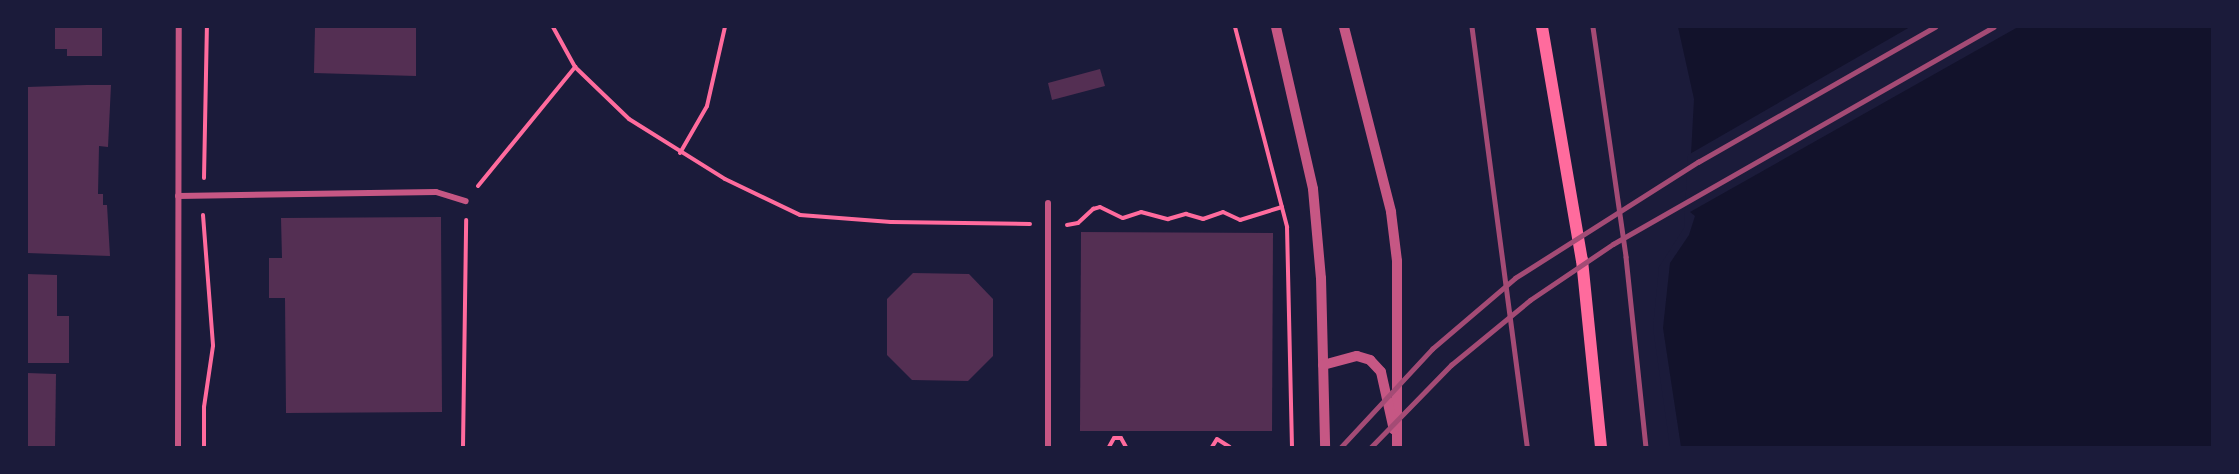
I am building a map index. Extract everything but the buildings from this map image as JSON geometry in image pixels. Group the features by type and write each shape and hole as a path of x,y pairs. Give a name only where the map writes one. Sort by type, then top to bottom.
{"main road":[{"path":"1542,27 1582,260 1601,447"}],"street":[{"path":"178,447 179,27"},
{"path":"1276,27 1313,189 1322,278 1325,447"},
{"path":"1344,27 1389,202 1396,251 1400,372 1397,446"},
{"path":"178,196 436,192 466,201"},
{"path":"1048,203 1048,447"},
{"path":"1323,365 1357,356 1376,365 1397,446"}],"path":[{"path":"204,175 207,27"},
{"path":"553,27 575,67 629,119 680,153 800,215 891,222 1031,224"},
{"path":"680,153 707,106 724,27"},
{"path":"1234,27 1287,227 1292,447"},
{"path":"463,447 466,201 575,67"},
{"path":"1066,225 1078,223 1093,209 1100,207 1123,218 1141,212 1168,219 1186,214 1203,219 1223,212 1240,220 1282,207"},
{"path":"203,219 213,346 204,407 204,447"},
{"path":"1108,447 1114,438 1121,438 1126,447"},
{"path":"1212,447 1217,439 1230,447"}],"shaded area":[{"path":"1678,27 2212,27 2212,447 1673,447 1656,328 1662,268 1687,229 1694,99"}],"pier":[{"path":"1910,27 2018,27 1690,212 1695,216 1689,235 1670,263 1663,328 1681,447 1670,447 1653,328 1659,267 1684,228 1688,155"}],"railway":[{"path":"1472,27 1527,447"},
{"path":"1593,27 1626,257 1646,447"},
{"path":"1341,447 1432,349 1515,278 1698,162 1935,27"},
{"path":"1371,447 1451,365 1530,300 1613,244 1993,27"}]}
